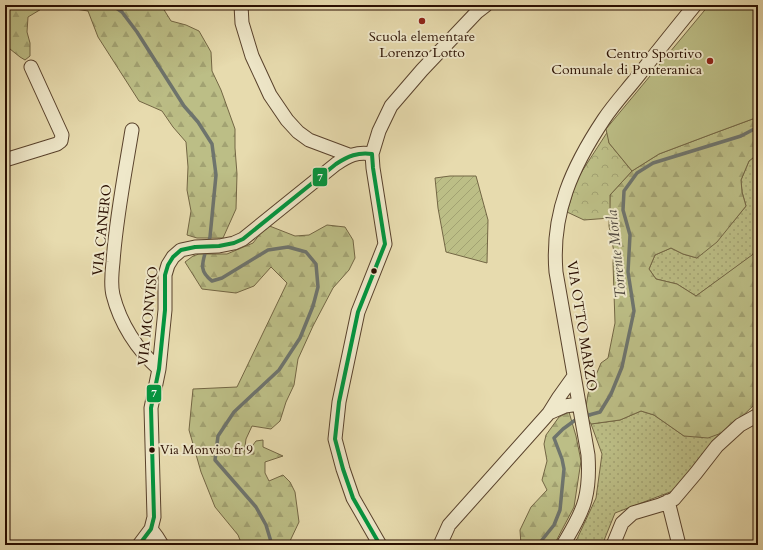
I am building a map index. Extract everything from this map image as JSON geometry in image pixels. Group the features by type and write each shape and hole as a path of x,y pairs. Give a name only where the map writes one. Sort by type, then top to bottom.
{"street":[{"path":"240,5 242,23 252,56 270,95 298,132 309,140 349,155 365,152 372,154"},
{"path":"380,545 353,498 343,469 336,439 339,402 358,312 384,244 372,154 379,130 392,106 422,70 477,12 486,5"},
{"name":"VIA OTTO MARZO","path":"563,545 576,522 585,500 589,476 588,455 554,255 557,229 563,200 570,179 604,118 695,5"},
{"path":"5,160 61,142 62,136 31,67"},
{"name":"VIA CANERO","path":"132,130 114,242 112,270 113,294 134,343 159,369"},
{"name":"VIA MONVISO","path":"139,545 151,529 154,517 151,408 159,369 168,265 173,257 181,250 195,247 219,246 234,243 243,239 349,155"},
{"path":"440,545 449,525 549,414 574,376"},
{"path":"549,414 565,406 579,405"},
{"path":"613,545 622,523 633,513 674,499 717,446 740,426 758,415"},
{"path":"668,501 679,545"},
{"path":"151,529 158,537 162,545"}],"green space":[{"path":"5,5 48,5 28,17 27,32 30,43 30,56 25,60 5,45"},
{"path":"51,5 161,5 171,21 186,25 199,31 211,52 212,71 221,90 235,129 237,174 236,209 223,238 197,238 187,235 191,211 187,190 188,167 186,142 162,111 139,101 98,37 88,11"},
{"name":"Centro Sportivo Comunale di Ponteranica","path":"709,5 758,5 758,117 659,154 632,171 609,143 606,129"},
{"path":"758,117 758,154 749,161 741,180 742,192 746,206 717,242 697,258 683,254 671,248 655,255 649,269 656,279 677,284 696,296 752,255 758,247 758,403 755,404 727,431 708,438 684,436 654,415 641,411 620,420 591,424 585,413 588,394 601,363 608,358 615,323 614,252 609,226 610,195 632,171 659,154"},
{"path":"608,131 609,143 632,171 610,195 610,218 584,220 567,212 577,179"},
{"path":"758,154 758,247 753,255 696,296 677,284 656,279 649,269 655,255 671,248 683,254 697,258 733,222 746,206 742,192 741,180 749,161"},
{"path":"450,176 476,176 488,220 487,263 446,252 438,208 435,178"},
{"path":"267,225 295,236 309,235 327,225 345,227 353,240 355,258 349,270 333,288 313,326 298,359 294,385 286,402 280,421 271,429 252,426 246,439 244,454 254,454 253,445 256,441 263,440 263,447 283,456 265,462 265,473 269,481 283,475 290,482 295,492 299,522 287,545 242,545 238,535 215,507 201,472 189,430 193,389 237,387 287,283 271,267 254,286 236,293 202,289 185,262 193,256 199,254 227,254 253,243"},
{"path":"641,411 654,415 684,436 727,431 678,489 615,513 603,543 594,545 571,545 577,539 596,498 602,454 591,424 620,420"},
{"path":"569,412 581,461 574,507 554,545 521,545 520,530 531,507 547,490 542,480 547,461 544,444 546,435 559,417"}],"waterway":[{"path":"112,5 122,12 137,32 184,106 198,122 212,144 216,175 208,244"},
{"name":"Torrente Morla","path":"538,545 554,525 560,510 564,469 554,438 578,418 600,412 611,394 622,367 634,311 628,272 630,235 623,210 624,191 637,173 653,163 741,136 758,127"},
{"path":"206,250 203,259 203,270 212,281 222,278 268,250 288,247 306,252 316,264 318,287 313,306 300,338 279,370 234,412 218,436 215,460 256,507 266,525 272,545"}],"transit line":[{"name":"7","path":"139,545 151,529 154,517 151,408 159,369 165,310 165,275 168,265 173,257 181,250 195,247 219,246 234,243 243,239 336,164 353,155 362,154 372,154 385,244 358,312 339,402 335,439 353,498 380,545"}],"place":[{"name":"Scuola elementare Lorenzo Lotto","path":"422,21"},
{"name":"Centro Sportivo Comunale di Ponteranica","path":"710,61"},
{"name":"Via Monviso fr 9","path":"152,450"}]}
